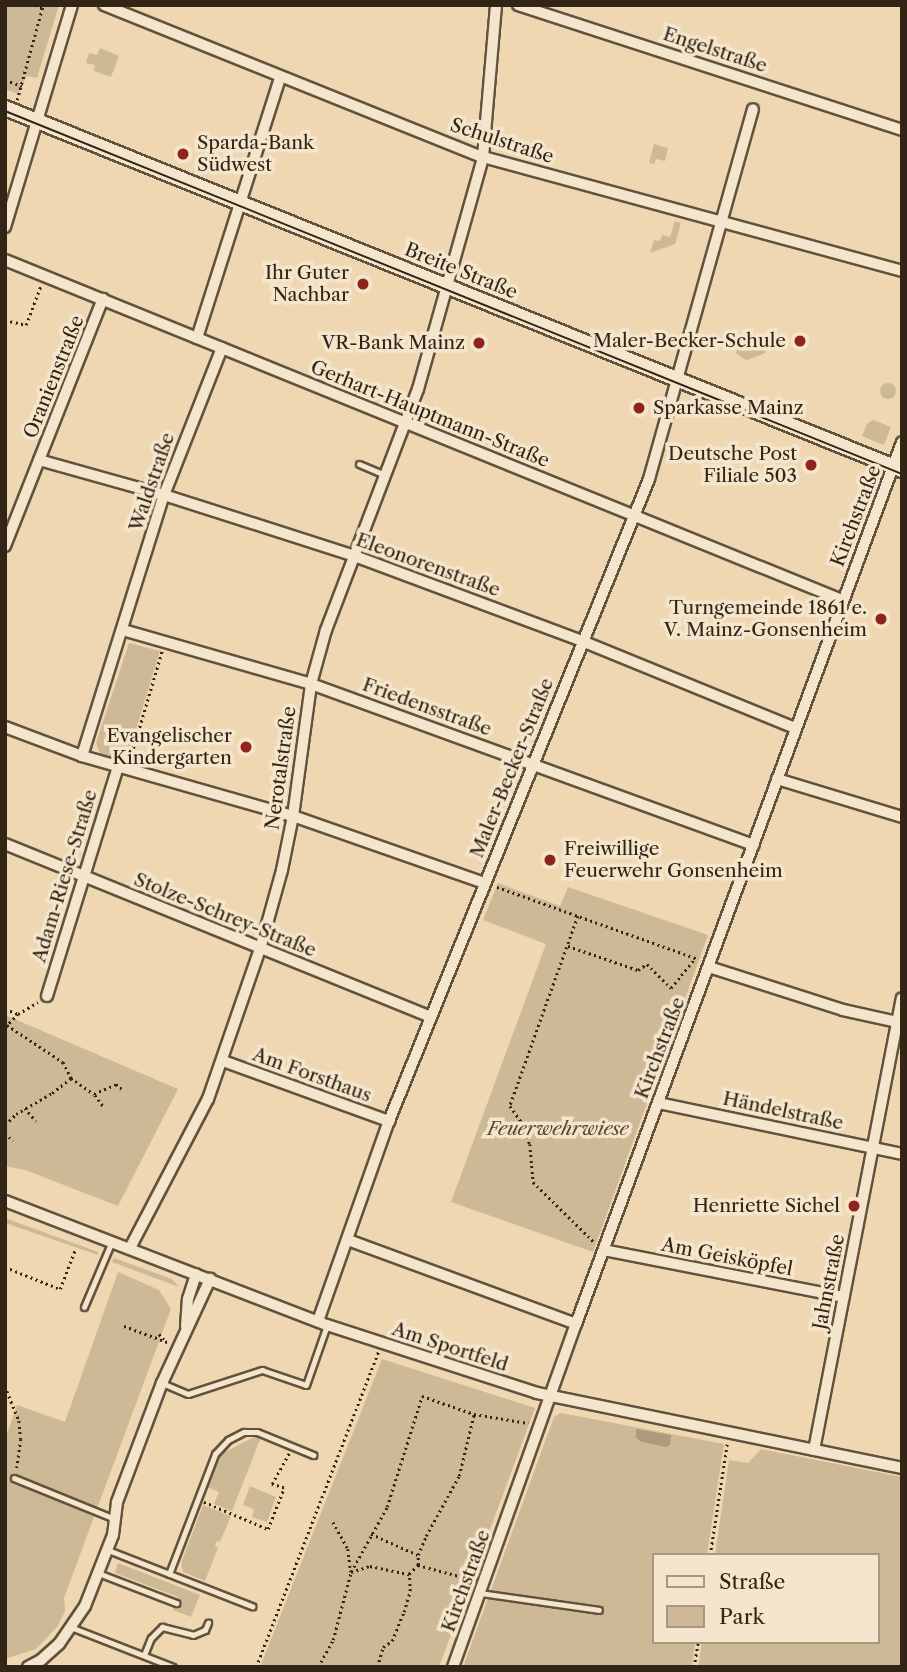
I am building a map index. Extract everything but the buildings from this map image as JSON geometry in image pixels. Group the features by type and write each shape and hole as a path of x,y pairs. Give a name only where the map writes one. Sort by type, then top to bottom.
{"main road":[{"name":"Breite Straße","path":"11,104 38,122 898,468"}],"street":[{"path":"5,226 72,5"},
{"name":"Schulstraße","path":"104,5 280,78 483,157 902,271"},
{"name":"Nerotalstraße","path":"130,1248 208,1099 260,949 293,816 311,684 352,555 406,423 483,157 496,5"},
{"name":"Engelstraße","path":"518,5 902,130"},
{"path":"197,338 280,78"},
{"name":"Maler-Becker-Straße","path":"323,1323 389,1121 649,479 753,109"},
{"name":"Gerhart-Hauptmann-Straße","path":"5,260 842,600"},
{"name":"Oranienstraße","path":"5,545 103,299"},
{"name":"Waldstraße","path":"82,756 164,495 222,348"},
{"name":"Kirchstraße","path":"453,1667 842,600 898,468 902,442"},
{"name":"Eleonorenstraße","path":"39,460 164,495 352,555 582,641 795,728"},
{"name":"Friedensstraße","path":"123,630 311,684 754,845"},
{"path":"5,727 82,756 293,816 487,884"},
{"name":"Adam-Riese-Straße","path":"47,996 84,876 122,767"},
{"path":"777,779 902,817"},
{"name":"Stolze-Schrey-Straße","path":"5,844 431,1017"},
{"path":"709,967 843,1010 897,1022"},
{"name":"Jahnstraße","path":"814,1450 902,998"},
{"name":"Am Forsthaus","path":"223,1061 389,1121"},
{"name":"Händelstraße","path":"658,1103 902,1154"},
{"name":"Am Sportfeld","path":"5,1201 323,1323 552,1397 902,1468"},
{"path":"348,1240 576,1324"},
{"name":"Am Geisköpfel","path":"604,1249 843,1297"},
{"path":"185,1331 188,1299 196,1274"},
{"path":"27,1667 41,1660 73,1628 107,1550 117,1502 162,1383 210,1279"}],"lane":[{"path":"359,464 385,475"},
{"path":"84,1307 112,1241"},
{"path":"162,1383 188,1394 262,1370 306,1385 323,1323"},
{"path":"169,1574 215,1454 235,1436 257,1432 313,1455"},
{"path":"14,1478 115,1519"},
{"path":"107,1550 252,1606"},
{"path":"98,1573 176,1603"},
{"path":"480,1593 599,1610"},
{"path":"144,1655 151,1637 162,1627 193,1635 205,1630 208,1623"},
{"path":"73,1628 173,1667"}],"path":[{"path":"11,104 22,86 43,7 35,5"},
{"path":"5,88 6,81 22,86"},
{"path":"5,320 26,325 44,276"},
{"path":"122,767 165,642"},
{"path":"487,884 697,958 671,988 646,964 638,971 568,946"},
{"path":"578,916 510,1106 521,1121 530,1144 533,1182 594,1243 604,1249"},
{"path":"47,996 18,1014 6,1026 63,1062 71,1078 94,1094 103,1106"},
{"path":"5,1009 18,1014"},
{"path":"5,1125 25,1108 52,1093 71,1078"},
{"path":"94,1094 116,1084 122,1089"},
{"path":"52,1093 58,1100"},
{"path":"25,1108 36,1121"},
{"path":"5,1133 13,1141"},
{"path":"5,1268 60,1289 75,1250"},
{"path":"124,1326 166,1341 159,1334"},
{"path":"256,1667 377,1352"},
{"path":"5,1386 14,1404 21,1439 14,1478"},
{"path":"318,1667 333,1640 351,1572 387,1507 422,1396 474,1414 533,1424"},
{"path":"377,1667 383,1647 392,1641 404,1612 410,1591 410,1574 418,1565 418,1555 459,1476 474,1414"},
{"path":"710,1553 727,1441"},
{"path":"198,1500 268,1530 284,1488 272,1484 292,1446"},
{"path":"333,1522 348,1549 351,1572"},
{"path":"371,1534 418,1555"},
{"path":"418,1565 475,1580"},
{"path":"351,1572 370,1566 410,1574"},
{"path":"694,1667 698,1644"}],"green space":[{"path":"5,5 59,5 37,78 27,76 18,94 5,89"},
{"path":"100,48 119,56 111,77 94,71 95,65 86,63 89,53 97,55"},
{"path":"654,144 668,148 665,161 656,159 654,164 649,163"},
{"path":"675,221 681,223 675,244 650,253 654,240 660,241 662,235 670,237"},
{"path":"741,334 768,340 765,353 747,360 742,358 736,353"},
{"path":"888,383 894,385 894,397 888,399 882,397 880,391 882,385"},
{"path":"873,420 891,427 884,445 862,436 867,424"},
{"path":"129,643 160,651 126,762 100,754 96,743"},
{"name":"Feuerwehrwiese","path":"498,883 560,906 568,887 708,935 593,1252 451,1202 546,944 483,920"},
{"path":"5,1015 178,1089 118,1206 25,1170 5,1166"},
{"path":"5,1218 98,1252 98,1255 5,1223"},
{"path":"114,1258 172,1279 179,1287 112,1262"},
{"path":"118,1272 159,1290 171,1309 64,1598 65,1611 58,1626 36,1649 5,1659 5,1439 17,1405 65,1422"},
{"path":"382,1359 535,1408 439,1667 260,1667"},
{"path":"561,1413 724,1444 707,1553 652,1553 652,1644 695,1644 692,1667 463,1667 554,1417"},
{"path":"258,1435 261,1437 232,1511 214,1504 219,1492 207,1487 221,1454"},
{"path":"761,1449 902,1477 902,1667 698,1667 702,1644 879,1644 879,1553 715,1553 729,1460 748,1463"},
{"path":"250,1486 276,1497 267,1522 252,1517 254,1509 243,1505"},
{"path":"203,1505 231,1516 220,1542 217,1541 215,1546 218,1548 205,1581 183,1572 181,1563"},
{"path":"118,1563 200,1595 191,1617 173,1610 178,1597 115,1573"}],"shaded area":[{"path":"636,1429 671,1435 670,1445 666,1447 642,1442 636,1438"}],"tram line":[{"path":"5,111 902,474"}],"place":[{"name":"Sparda-Bank Südwest","path":"183,154"},
{"name":"Ihr Guter Nachbar","path":"363,284"},
{"name":"Maler-Becker-Schule","path":"800,341"},
{"name":"VR-Bank Mainz","path":"479,343"},
{"name":"Sparkasse Mainz","path":"639,408"},
{"name":"Deutsche Post Filiale 503","path":"811,465"},
{"name":"Turngemeinde 1861 e. V. Mainz-Gonsenheim","path":"881,619"},
{"name":"Evangelischer Kindergarten","path":"246,747"},
{"name":"Freiwillige Feuerwehr Gonsenheim","path":"550,860"},
{"name":"Henriette Sichel","path":"854,1206"}]}
